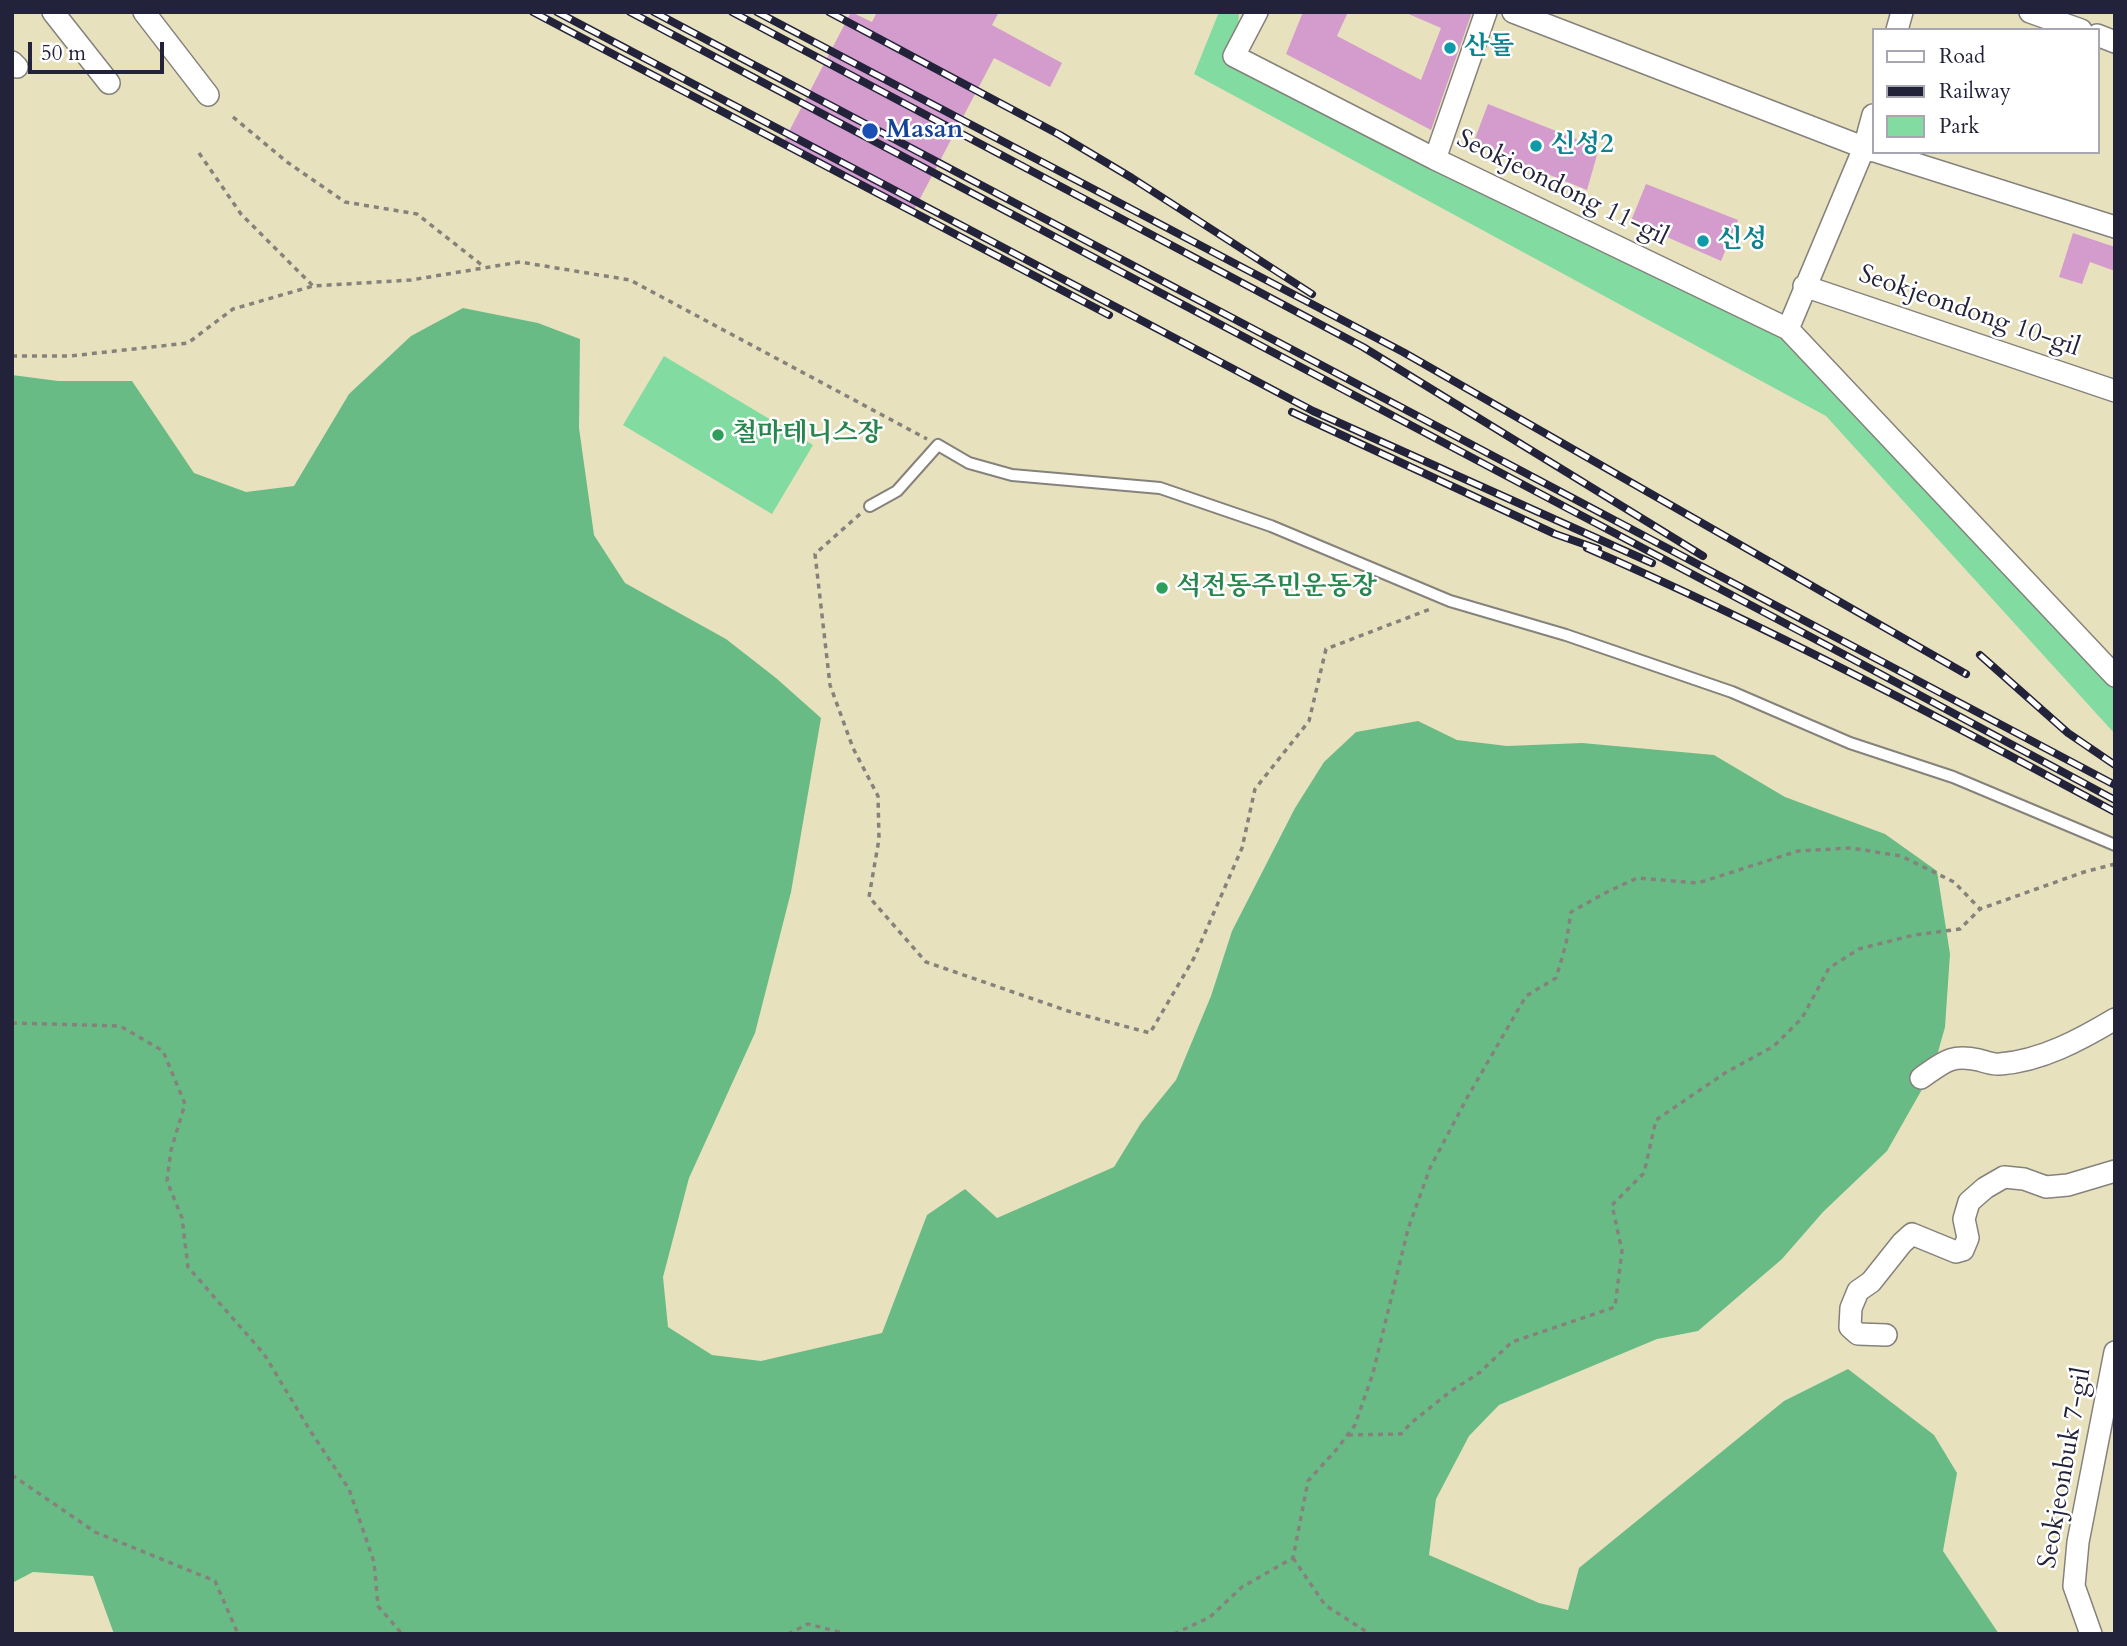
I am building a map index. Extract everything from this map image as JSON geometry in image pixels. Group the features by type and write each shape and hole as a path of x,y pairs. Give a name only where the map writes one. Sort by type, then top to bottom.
{"street":[{"path":"53,12 109,83"},
{"path":"144,12 208,95"},
{"name":"Seokjeondong 11-gil","path":"1256,12 1234,55 1435,159 1788,329 2112,664"},
{"path":"1435,159 1486,12"},
{"path":"1513,12 1871,150"},
{"path":"2030,12 2075,28"},
{"path":"1788,329 1804,286 1871,152"},
{"path":"1885,154 2115,227"},
{"name":"Seokjeondong 10-gil","path":"1804,286 2115,391"},
{"path":"1922,1078 1947,1059 1964,1057 1998,1065 2044,1054 2115,1019"},
{"path":"1886,1335 1858,1334 1850,1327 1851,1308 1858,1291 1871,1282 1912,1234 1956,1252 1962,1250 1968,1238 1964,1219 1969,1202 2004,1177 2024,1179 2046,1187 2068,1185 2115,1171"},
{"name":"Seokjeonbuk 7-gil","path":"2091,1634 2074,1586 2078,1542 2109,1407 2115,1352"}],"lane":[{"path":"870,506 897,491 938,445 969,463 1012,475 1160,488 1271,526 1450,601 1566,635 1732,692 1850,743 1953,777 2115,845"}],"path":[{"path":"233,117 288,162 345,202 416,214 483,267"},
{"path":"199,153 241,214 313,286"},
{"path":"12,356 70,356 188,343 233,309 313,286 411,280 520,262 630,281 938,445"},
{"path":"870,506 815,554 830,685 853,748 878,796 879,839 869,897 926,962 1068,1012 1150,1033 1194,958 1242,848 1255,789 1309,721 1326,649 1450,601"},
{"path":"1370,1634 1325,1605 1293,1558 1308,1481 1354,1425 1373,1373 1408,1229 1430,1168 1473,1086 1526,996 1556,978 1566,944 1571,912 1637,878 1698,883 1798,851 1852,848 1901,856 1954,882 1980,909"},
{"path":"1347,1435 1401,1434 1451,1391 1479,1373 1512,1342 1615,1307 1622,1251 1612,1205 1644,1173 1656,1120 1725,1073 1774,1046 1802,1018 1829,968 1859,949 1914,935 1960,929 1980,909 2084,872 2115,864"},
{"path":"12,1023 120,1026 163,1051 185,1104 170,1150 167,1181 182,1218 188,1267 264,1354 349,1489 373,1562 378,1606 402,1634"},
{"path":"12,1475 95,1532 215,1581 238,1634"},
{"path":"1174,1634 1210,1617 1242,1587 1293,1558"},
{"path":"788,1634 808,1624 847,1634"}],"green space":[{"path":"1219,12 1239,12 1236,62 1805,348 2115,683 2115,734 1826,416 1194,74"},
{"path":"463,308 538,323 580,339 579,428 594,535 625,583 726,639 821,718 791,892 755,1033 689,1178 663,1277 668,1327 712,1355 761,1361 882,1333 927,1215 965,1189 997,1218 1114,1167 1141,1123 1176,1080 1211,996 1232,931 1295,808 1324,762 1356,732 1418,721 1457,740 1507,746 1582,743 1714,755 1785,797 1885,834 1937,871 1950,954 1945,1027 1933,1070 1887,1151 1823,1212 1782,1259 1698,1331 1657,1339 1499,1405 1469,1436 1436,1499 1429,1555 1539,1603 1568,1610 1579,1568 1784,1401 1848,1369 1934,1435 1957,1473 1943,1551 1999,1634 114,1634 93,1576 33,1572 12,1583 12,375 58,381 132,381 194,473 246,492 294,486 349,394 411,336"},
{"name":"철마테니스장","path":"664,356 813,445 772,514 623,425"}],"building":[{"path":"851,12 872,22 877,12 999,12 992,25 1062,63 1050,87 994,58 913,212 783,143"},
{"path":"1303,12 1348,12 1337,36 1421,80 1441,28 1404,12 1472,12 1431,130 1286,54"},
{"name":"신성2","path":"1488,104 1599,148 1587,190 1473,144"},
{"name":"신성","path":"1646,184 1738,220 1721,261 1631,221"},
{"path":"2073,233 2115,247 2115,271 2090,262 2082,284 2059,277"}],"railway":[{"path":"533,12 1109,315"},
{"path":"557,12 1313,411 1652,563"},
{"path":"630,12 2115,800"},
{"path":"654,12 2115,785"},
{"path":"732,12 1363,347 1703,556"},
{"path":"757,12 1403,352 1966,674"},
{"path":"829,12 1060,135 1312,294"},
{"path":"1292,412 1555,534 1598,549"},
{"path":"1587,548 1722,609 1854,674 2115,812"},
{"path":"1980,655 2068,733 2115,765"}],"place":[{"name":"산돌","path":"1450,48"},
{"name":"Masan","path":"870,131"},
{"name":"신성2","path":"1536,146"},
{"name":"신성","path":"1703,241"},
{"name":"철마테니스장","path":"718,435"},
{"name":"석전동주민운동장","path":"1162,588"}]}
